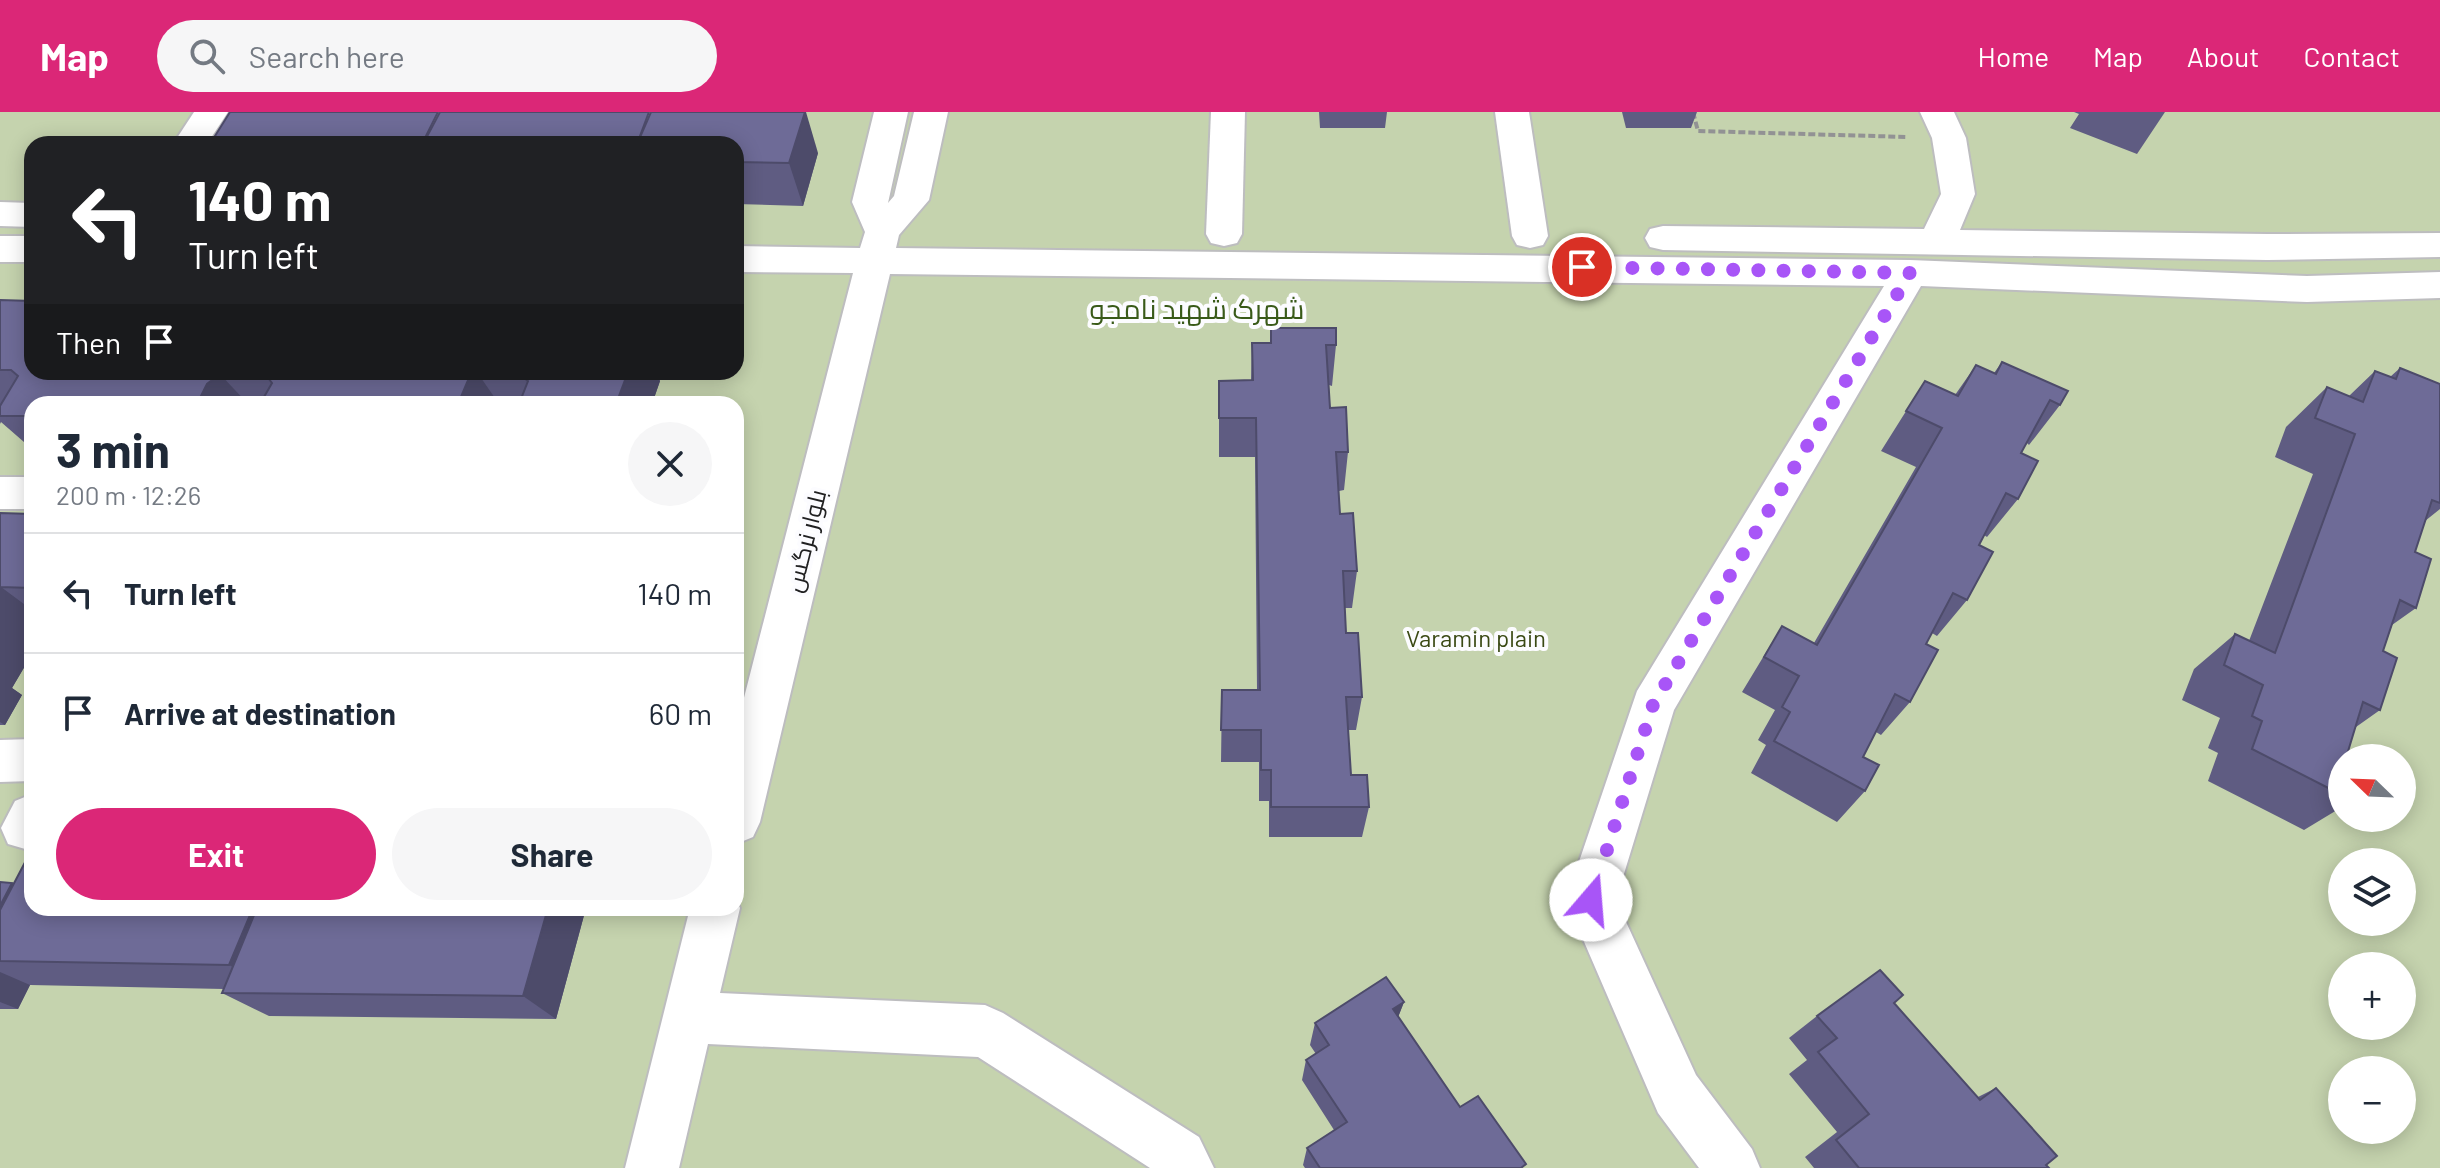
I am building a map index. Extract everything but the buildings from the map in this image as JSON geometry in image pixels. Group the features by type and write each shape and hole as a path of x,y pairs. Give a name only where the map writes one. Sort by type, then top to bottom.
{"street":[{"path":"195,136 211,112"},
{"path":"879,246 870,202 891,112"},
{"path":"879,246 911,200 931,112"},
{"path":"1224,234 1228,112"},
{"path":"1512,112 1530,236"},
{"path":"1733,1168 1677,1094 1591,900 1653,705 1924,257 1958,194 1943,125"},
{"path":"0,214 24,215"},
{"path":"744,229 879,246 1476,265 2440,245"},
{"path":"744,258 879,246 1224,234 1530,236 1924,257 2307,289 2440,285"},
{"name":"بلوار نرگس","path":"744,790 879,246"},
{"path":"0,249 24,249"},
{"path":"0,761 24,760"},
{"path":"652,1168 713,916"},
{"path":"688,1017 985,1031 1180,1156 1187,1168"}],"path":[{"path":"1693,112 1698,131 1943,125"}],"green space":[{"name":"Varamin plain","path":"0,112 2440,112 2440,1168 0,1168"}],"district":[{"name":"شهرک شهید نامجو","path":"1197,309"}],"route":[{"path":"1582,267 1910,273 1653,705 1591,900"}]}
